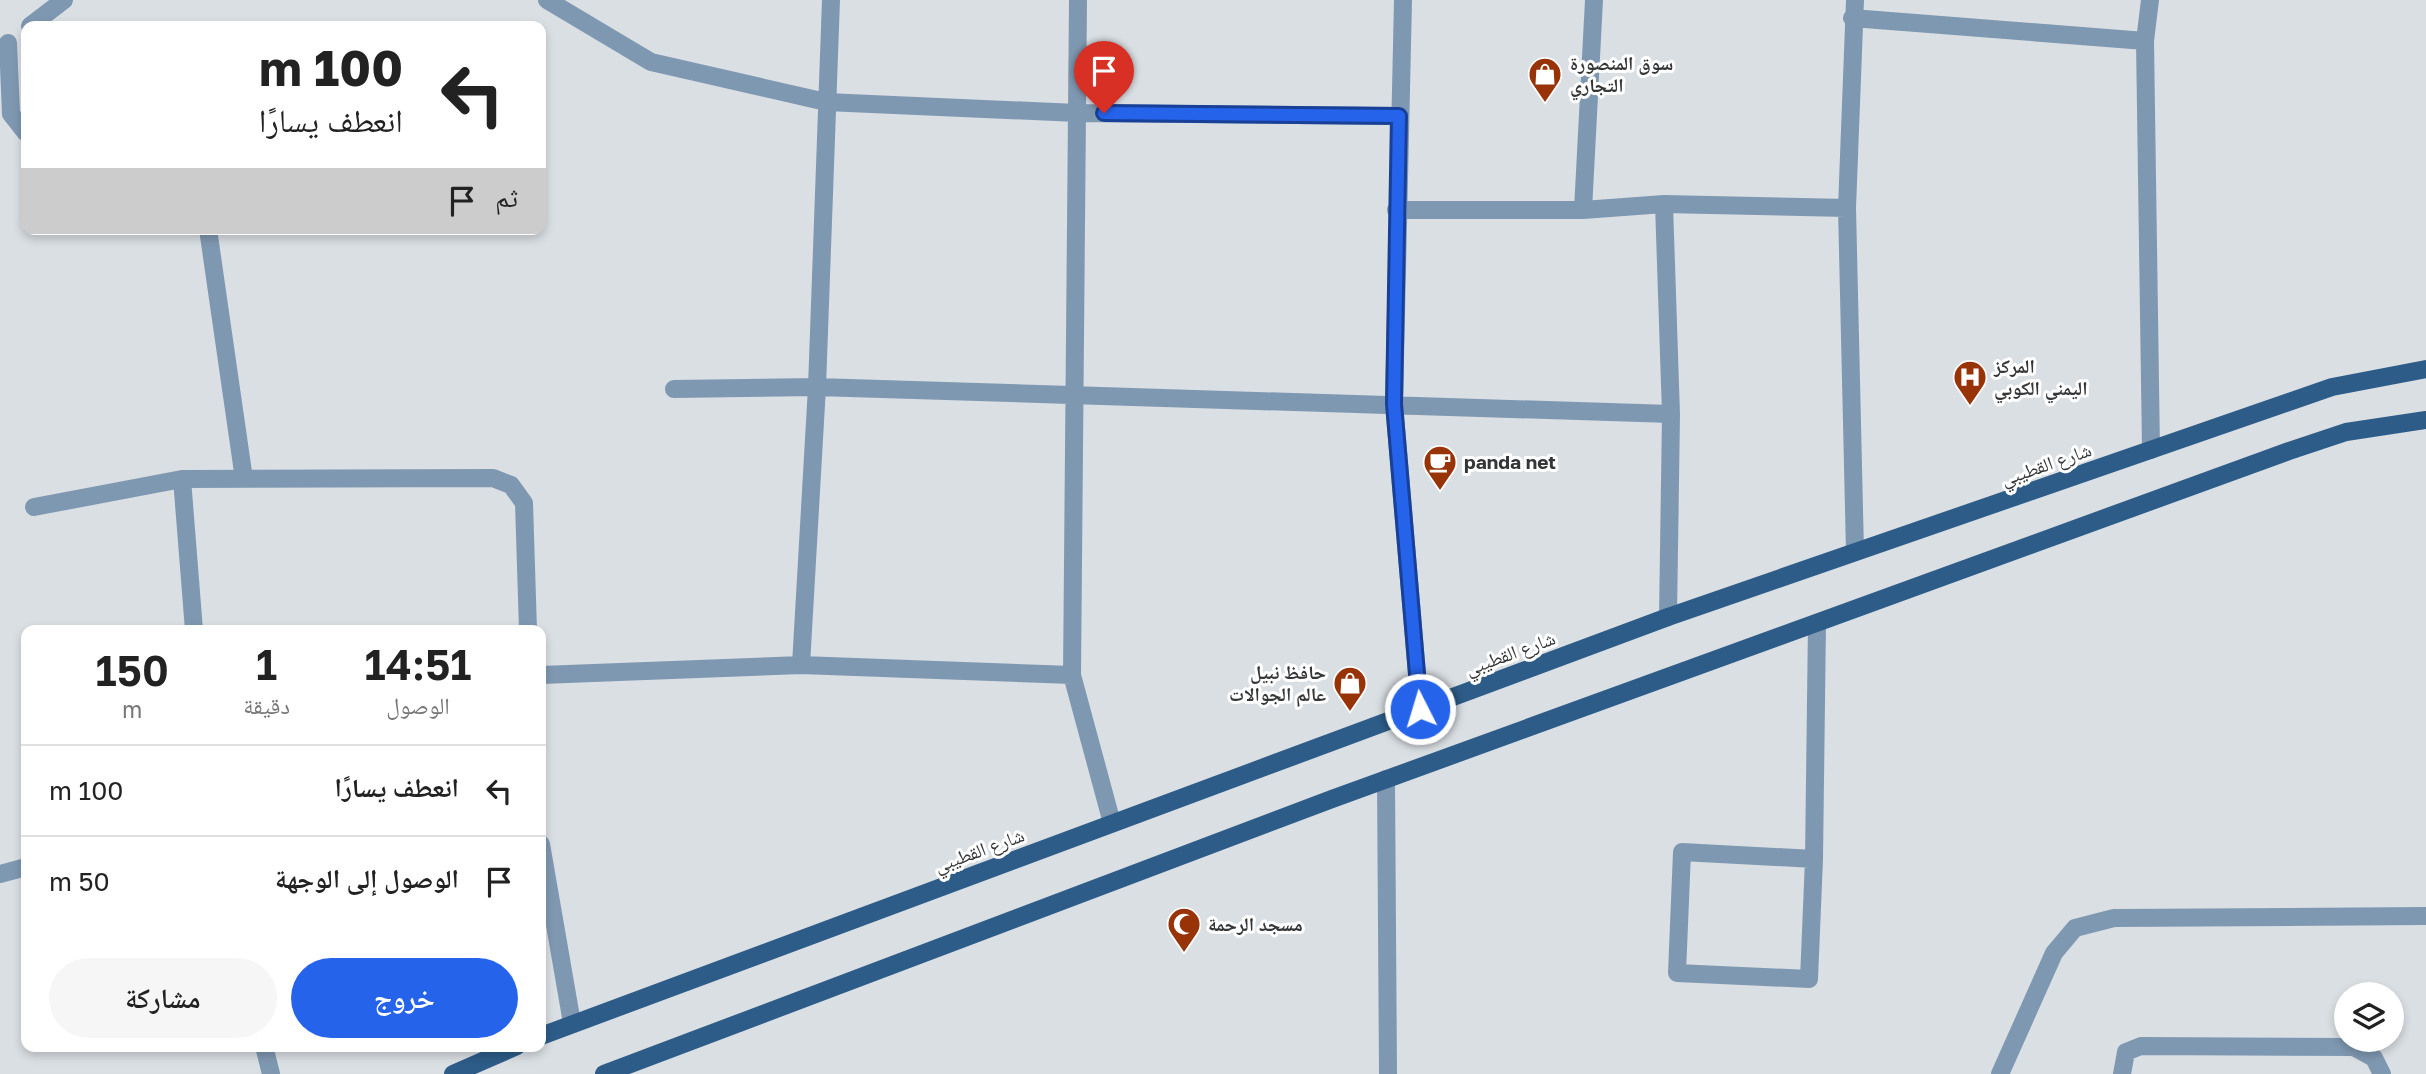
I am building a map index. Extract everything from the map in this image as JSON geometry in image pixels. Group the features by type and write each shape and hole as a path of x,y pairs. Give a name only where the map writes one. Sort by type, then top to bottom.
{"main road":[{"name":"شارع القطيبي","path":"546,1034 1668,617 2332,387 2426,369"},
{"path":"604,1074 1386,779 2346,432 2426,420"},
{"path":"453,1074 503,1052"}],"street":[{"path":"37,21 64,0"},
{"path":"547,0 652,62 826,103 1077,113 1399,116"},
{"path":"801,665 817,387 831,0"},
{"path":"1078,0 1072,676 1112,823"},
{"path":"1403,0 1396,210 1394,404 1420,709"},
{"path":"1583,210 1594,0"},
{"path":"1855,0 1852,18 1847,208 1855,552"},
{"path":"2150,0 2145,41 2151,450"},
{"path":"1852,18 2145,41"},
{"path":"21,32 4,43 11,114 21,126"},
{"path":"1396,210 1583,210 1664,204 1847,208"},
{"path":"1664,204 1671,414 1668,617"},
{"path":"209,235 244,479"},
{"path":"674,389 817,387 1671,414"},
{"path":"34,507 182,479 493,478 511,485 524,503 528,625"},
{"path":"182,479 194,625"},
{"path":"1814,859 1682,852 1677,973 1809,979 1814,859 1817,623"},
{"path":"546,675 801,665 1072,676"},
{"path":"1386,779 1388,1074"},
{"path":"0,874 21,868"},
{"path":"546,873 572,1023"},
{"path":"2000,1074 2054,953 2076,928 2114,918 2426,916"},
{"path":"2122,1074 2126,1052 2141,1046 2168,1046 2354,1047 2374,1058 2382,1074"},
{"path":"266,1052 271,1074"}],"place":[{"name":"سوق المنصورة التجاري","path":"1545,104"},
{"name":"المركز اليمني الكوبي","path":"1970,407"},
{"name":"panda net","path":"1440,492"},
{"name":"حافظ نبيل عالم الجوالات","path":"1350,713"},
{"name":"مسجد الرحمة","path":"1184,954"}],"route":[{"path":"1104,113 1399,116 1394,404 1420,709"}]}
